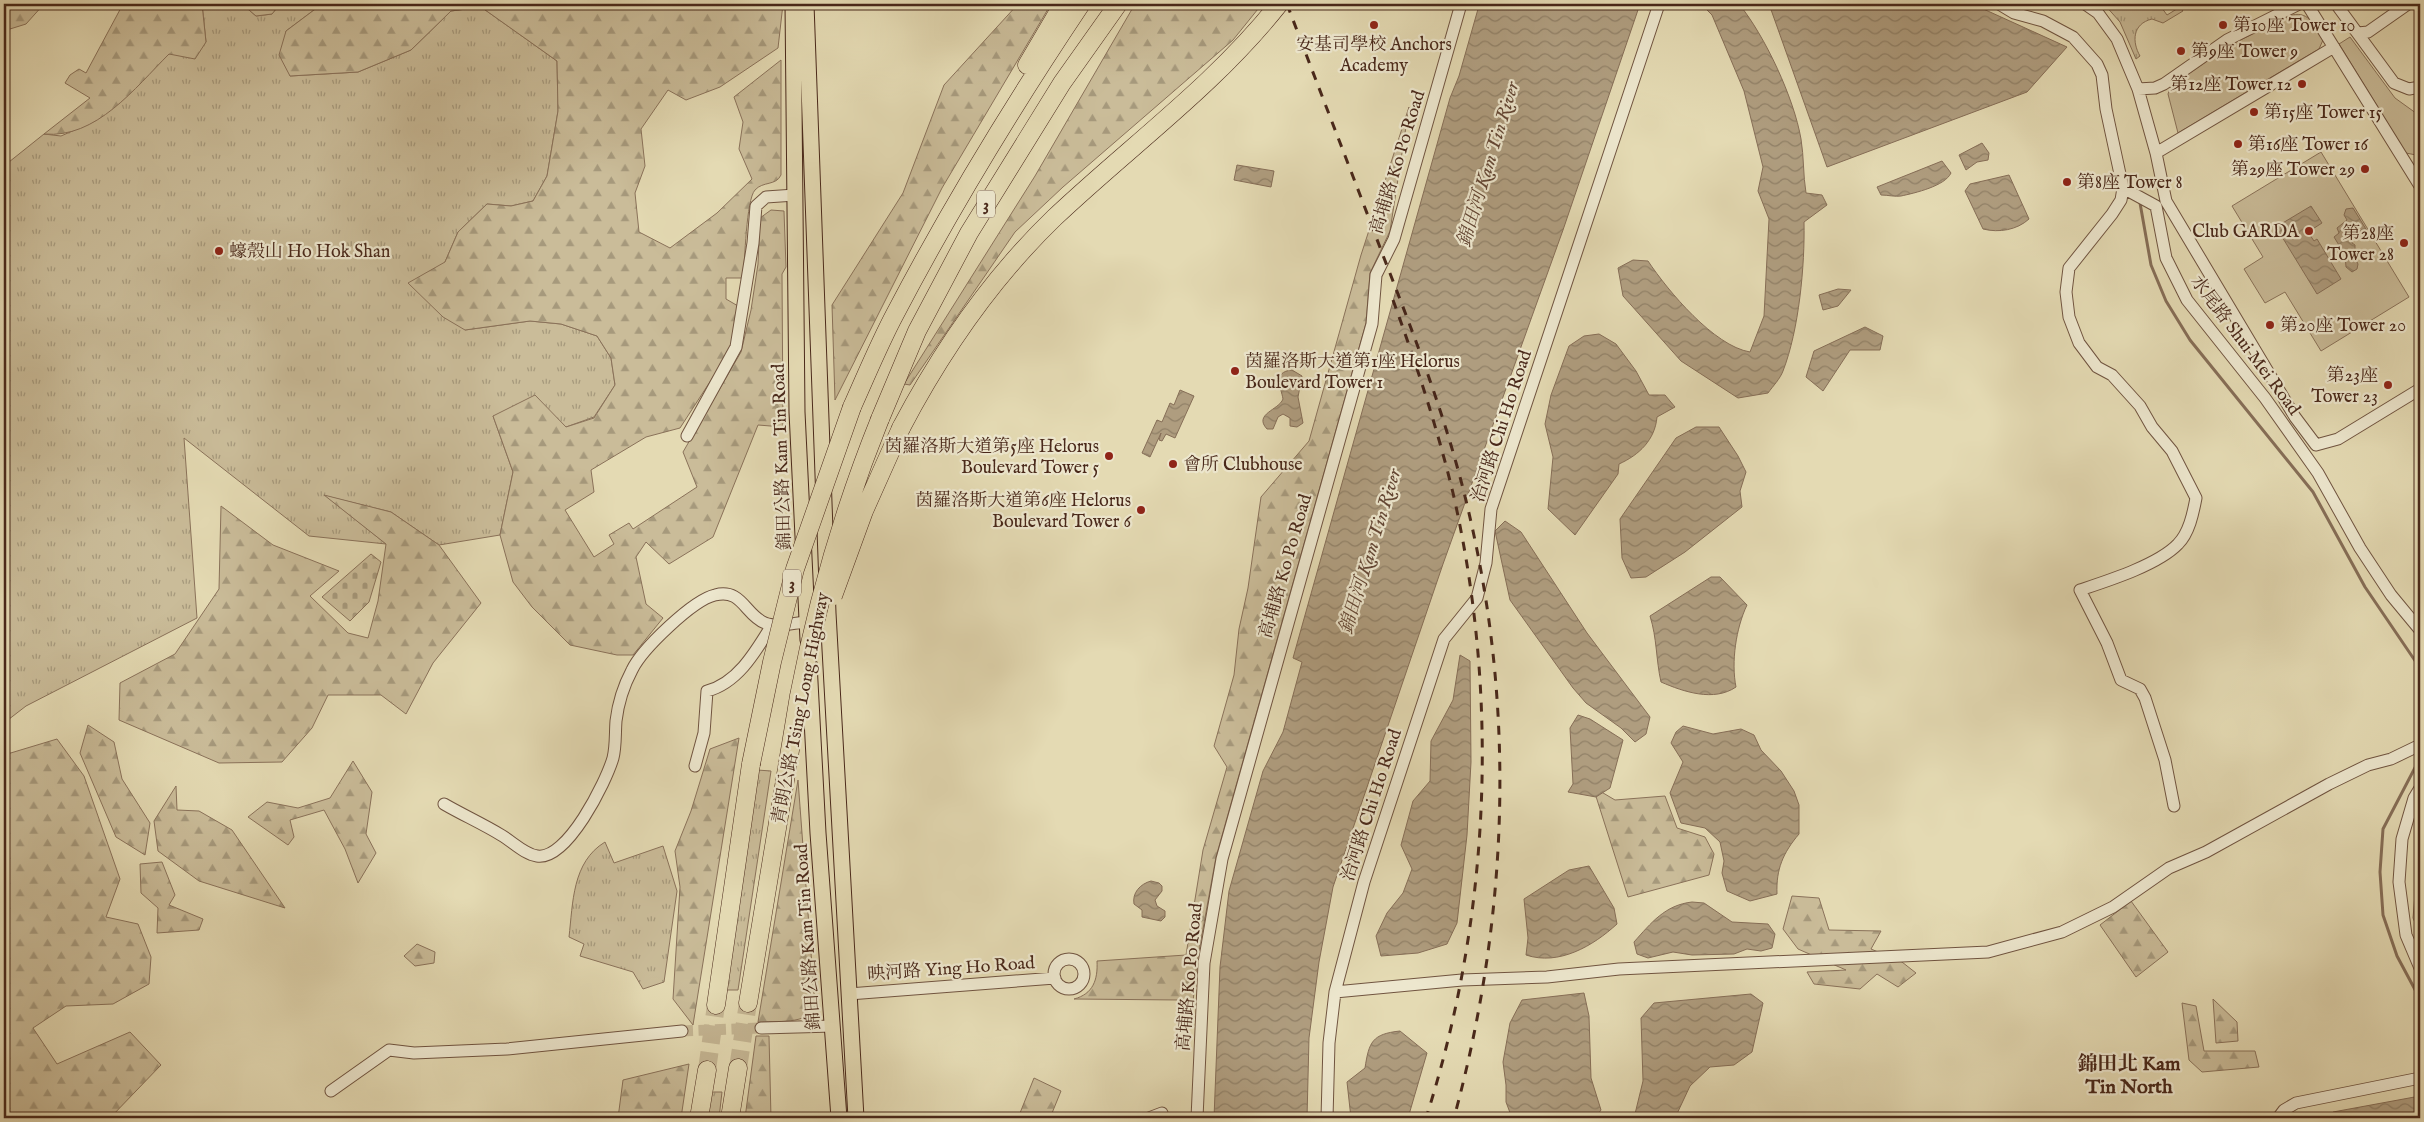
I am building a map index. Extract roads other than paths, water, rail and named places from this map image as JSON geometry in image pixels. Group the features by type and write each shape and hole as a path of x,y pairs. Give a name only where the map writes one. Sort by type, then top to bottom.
{"highway":[{"path":"1012,108 1025,69 1063,4"},
{"name":"青朗公路 Tsing Long Highway","path":"716,1005 751,764 772,662 795,569 852,407 907,290 980,161 1012,108 1081,4"},
{"name":"青朗公路 Tsing Long Highway","path":"748,1003 799,696 825,584 848,505 880,419 916,332 969,233 1056,91 1118,4"},
{"path":"799,696 864,511 901,428 940,357 971,312 1008,267 1054,218 1221,69 1278,4"},
{"path":"730,1118 738,1068"},
{"path":"699,1118 706,1070"}],"main road":[{"name":"錦田公路 Kam Tin Road","path":"793,4 797,412 818,833 839,1118"},
{"path":"806,4 825,563 856,1118"},
{"path":"833,1026 839,1005 849,994"}],"street":[{"name":"高埔路 Ko Po Road","path":"1197,1118 1203,973 1210,920 1222,858 1372,324 1376,275 1396,232 1461,4"},
{"name":"治河路 Chi Ho Road","path":"1327,1118 1329,1044 1335,992 1364,882 1444,639 1477,598 1486,563 1491,510 1659,4"},
{"path":"1999,4 2014,13 2043,21 2073,37 2102,74 2106,109 2127,189 2112,214 2069,268 2066,292 2069,317 2079,343 2097,367 2112,375 2140,406 2152,427 2172,451 2196,498 2189,524 2179,543 2166,555 2080,590 2107,643 2120,680 2140,689 2145,698 2165,760 2174,806"},
{"path":"2085,4 2098,13 2112,32 2138,89 2156,153 2166,201 2295,417 2316,445 2338,439 2420,389"},
{"path":"2138,89 2154,88 2164,84 2227,40 2299,4"},
{"path":"2307,4 2420,186"},
{"path":"2336,4 2394,83 2408,89 2420,87"},
{"path":"2358,33 2368,32 2408,4"},
{"path":"2156,153 2334,47"},
{"name":"水尾路 Shui Mei Road","path":"2127,189 2155,204 2166,258 2187,300 2265,398 2318,473 2360,548 2391,595 2420,630"},
{"path":"686,436 736,347 747,289 756,206 766,197 795,195"},
{"path":"444,804 503,836 528,853 545,856 555,851 583,820 607,772 616,743 616,720 623,692 632,669 649,646 693,606 715,595 732,595 739,598 762,622 772,625 806,622"},
{"path":"695,766 704,732 707,691 722,686 732,678 758,648 772,625"},
{"path":"1335,992 1462,980 1547,977 1619,969 1988,952 2062,932 2113,906 2169,868 2206,852 2368,765 2391,759 2417,747"},
{"path":"2420,788 2414,798 2402,839 2399,882 2406,935 2420,968"},
{"name":"映河路 Ying Ho Road","path":"849,994 1054,978"},
{"path":"761,1028 833,1026"},
{"path":"331,1091 389,1050 414,1053 507,1049 682,1031"},
{"path":"2278,1118 2284,1110 2296,1103 2420,1078"},
{"path":"1149,1118 1162,1113"}],"water":[{"name":"錦田河 Kam Tin River","path":"1473,4 1640,4 1563,230 1443,564 1333,887 1319,962 1309,1038 1307,1118 1214,1118 1220,967 1229,891 1263,771 1283,732 1302,662 1293,658 1450,98 1459,76 1478,9 1472,6"},
{"path":"1701,4 1739,4 1749,17 1777,68 1792,105 1801,139 1806,193 1822,195 1827,205 1804,222 1800,297 1789,355 1782,374 1768,393 1738,398 1681,361 1623,296 1618,268 1633,260 1648,261 1667,287 1693,316 1736,348 1750,352 1764,316 1769,219 1758,191 1763,167 1744,91 1712,15"},
{"path":"1769,4 1977,4 1979,7 2067,47 2027,92 1827,167"},
{"path":"1982,143 1989,153 1988,160 1977,162 1966,170 1959,155"},
{"path":"1942,161 1951,173 1943,182 1929,188 1907,195 1896,196 1881,195 1877,187"},
{"path":"1237,165 1274,171 1271,187 1234,180"},
{"path":"2009,175 2029,219 2019,226 2007,230 1983,229 1965,191 1970,184"},
{"path":"2311,206 2322,223 2308,232 2314,241 2317,239 2341,279 2317,294 2276,227"},
{"path":"2353,208 2369,234 2366,236 2365,241 2357,235 2351,238 2352,243 2355,245 2355,251 2358,253 2355,258 2358,264 2357,269 2352,272 2346,267 2345,255 2334,237 2339,233 2337,228 2347,220 2344,215 2346,209"},
{"path":"1838,289 1851,290 1838,306 1823,310 1819,295"},
{"path":"1865,327 1883,336 1880,350 1850,350 1823,391 1806,377 1814,351"},
{"path":"1599,334 1616,344 1636,371 1649,395 1665,395 1675,407 1657,417 1653,433 1645,446 1619,464 1618,474 1575,535 1548,509 1553,457 1545,424 1551,395 1569,346 1584,336"},
{"path":"1292,370 1302,376 1298,397 1303,423 1297,427 1290,426 1290,418 1283,414 1278,417 1273,429 1267,429 1263,420 1265,416 1281,403 1283,399 1279,381 1280,377 1286,371"},
{"path":"1180,390 1194,396 1175,438 1166,434 1162,441 1159,440 1161,433 1150,457 1142,453 1157,420 1162,422 1170,403 1174,405"},
{"path":"1696,427 1719,427 1738,456 1746,472 1740,491 1742,507 1685,552 1646,577 1631,578 1622,558 1620,519 1676,438"},
{"path":"1505,521 1521,532 1587,633 1650,717 1646,734 1635,742 1621,728 1586,703 1573,688 1510,600 1495,531"},
{"path":"1711,577 1720,577 1747,605 1735,645 1734,667 1736,687 1727,692 1709,695 1689,692 1661,682 1650,616"},
{"path":"1460,655 1470,661 1471,762 1467,835 1457,923 1447,944 1418,953 1381,956 1376,936 1387,913 1403,893 1412,869 1401,845 1413,801 1430,781 1431,741 1453,700"},
{"path":"1578,715 1590,719 1623,740 1610,788 1596,797 1568,792 1573,784 1570,728"},
{"path":"1683,726 1713,734 1741,729 1754,735 1761,750 1781,771 1794,791 1799,805 1799,834 1785,855 1779,869 1777,894 1750,901 1727,891 1722,873 1724,861 1720,842 1705,828 1681,823 1670,793 1683,762 1671,743 1676,732"},
{"path":"1589,866 1614,908 1617,924 1597,940 1575,952 1551,958 1538,958 1526,955 1528,938 1524,899 1569,870"},
{"path":"1151,881 1162,886 1162,891 1155,900 1157,906 1165,911 1165,917 1161,921 1142,917 1142,910 1134,904 1134,896 1138,890 1143,884"},
{"path":"1692,902 1704,903 1732,922 1768,924 1775,934 1772,948 1761,951 1747,949 1734,954 1692,955 1673,952 1648,958 1637,954 1634,942 1659,916 1674,907"},
{"path":"1584,993 1589,1016 1591,1078 1601,1110 1595,1118 1512,1118 1506,1102 1503,1062 1510,1023 1522,1000"},
{"path":"1751,994 1763,1003 1752,1052 1734,1065 1710,1067 1690,1086 1675,1118 1634,1118 1643,1081 1641,1018 1654,1003"},
{"path":"1400,1031 1427,1053 1408,1118 1351,1118 1347,1082 1365,1068 1370,1046 1378,1037 1383,1034"},
{"path":"2420,1096 2420,1118 2330,1118 2333,1112"}],"waterway":[{"path":"2140,203 2151,265 2166,301 2190,340 2313,492 2365,587 2420,668"},
{"path":"2420,758 2383,829 2380,872 2383,915 2397,956 2420,999"}],"tunnel":[{"path":"738,1068 748,1003"},
{"path":"707,1070 716,1005"},
{"path":"682,1031 761,1028"}],"railway":[{"path":"1287,4 1433,388 1463,488 1485,596 1495,671 1499,746 1499,821 1495,896 1472,1045 1454,1118"},
{"path":"1393,300 1426,395 1453,493 1468,571 1478,649 1482,728 1481,807 1475,886 1464,965 1447,1042 1426,1118"}],"place":[{"name":"安基司學校 Anchors Academy","path":"1374,25"},
{"name":"第10座 Tower 10","path":"2223,25"},
{"name":"第9座 Tower 9","path":"2181,51"},
{"name":"第12座 Tower 12","path":"2302,84"},
{"name":"第15座 Tower 15","path":"2254,112"},
{"name":"第16座 Tower 16","path":"2238,144"},
{"name":"第29座 Tower 29","path":"2365,169"},
{"name":"第8座 Tower 8","path":"2067,182"},
{"name":"Club GARDA","path":"2309,231"},
{"name":"第28座 Tower 28","path":"2404,243"},
{"name":"蠔殼山 Ho Hok Shan","path":"219,251"},
{"name":"第20座 Tower 20","path":"2270,325"},
{"name":"茵羅洛斯大道第1座 Helorus Boulevard Tower 1","path":"1235,371"},
{"name":"第23座 Tower 23","path":"2388,385"},
{"name":"茵羅洛斯大道第5座 Helorus Boulevard Tower 5","path":"1109,456"},
{"name":"會所 Clubhouse","path":"1173,464"},
{"name":"茵羅洛斯大道第6座 Helorus Boulevard Tower 6","path":"1141,510"}],"district":[{"name":"錦田北 Kam Tin North","path":"2129,1074"}]}
